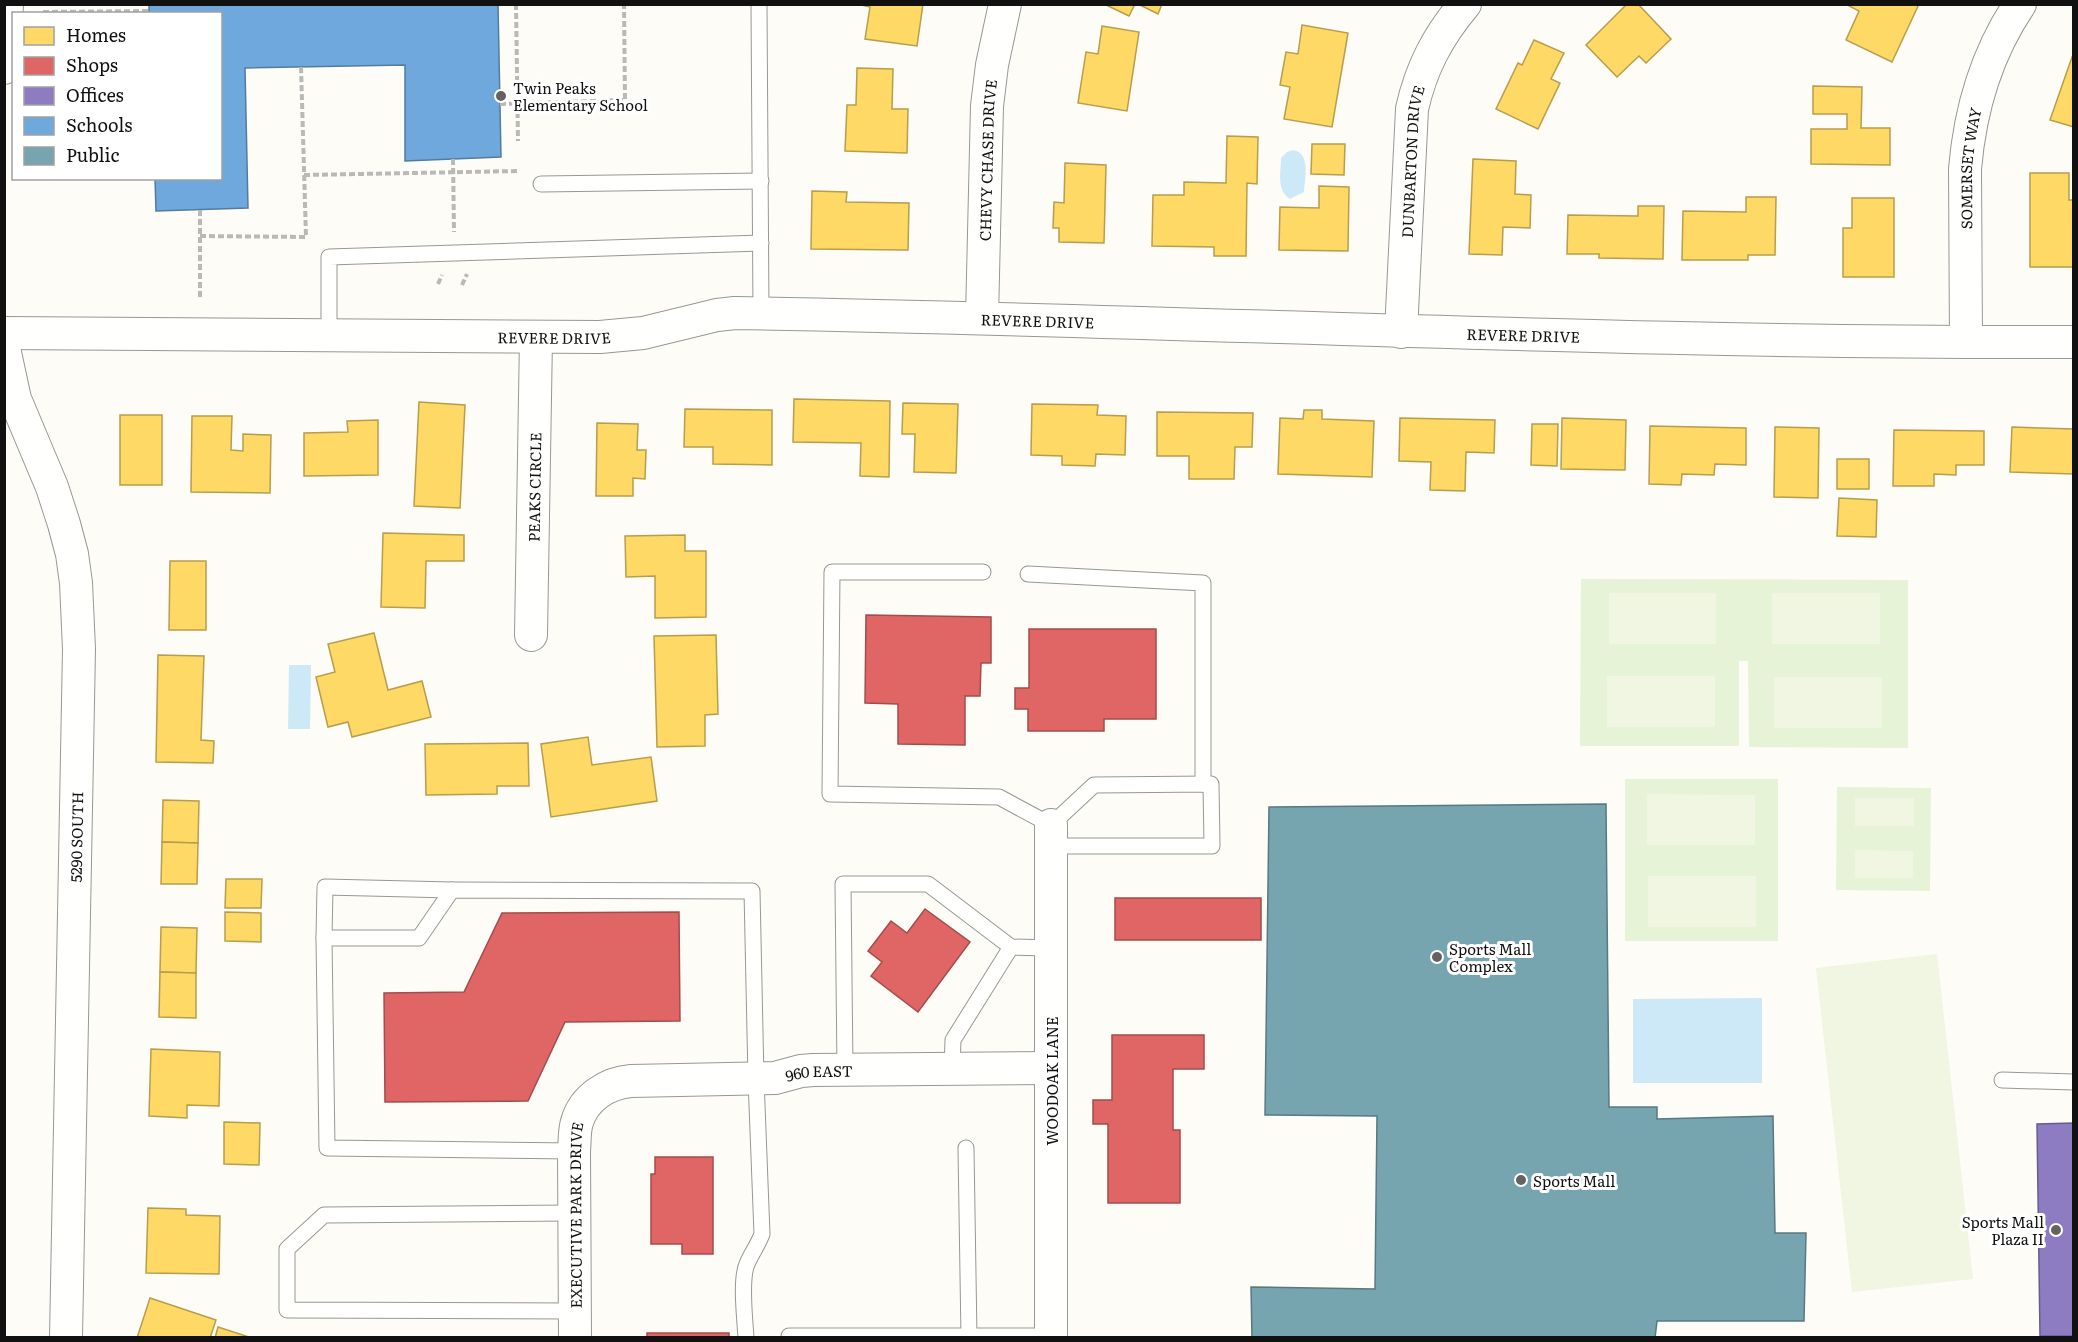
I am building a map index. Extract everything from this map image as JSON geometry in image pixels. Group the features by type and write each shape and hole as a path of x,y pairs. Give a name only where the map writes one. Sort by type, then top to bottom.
{"street":[{"path":"4,68 7,4"},
{"name":"CHEVY CHASE DRIVE","path":"982,318 987,106 992,64 1005,4"},
{"name":"DUNBARTON DRIVE","path":"1401,332 1412,109 1417,86 1429,56 1450,21 1465,4"},
{"name":"SOMERSET WAY","path":"1966,342 1965,169 1968,141 1975,103 1990,58 2020,4"},
{"name":"REVERE DRIVE","path":"4,333 536,338 621,336 717,315 761,314 982,318 1401,332 2073,342"},
{"name":"PEAKS CIRCLE","path":"531,635 536,338"},
{"name":"5290 SOUTH","path":"4,348 15,399 38,452 64,524 72,554 78,615 66,1338"},
{"name":"WOODOAK LANE","path":"1051,835 1051,1337"},
{"name":"960 EAST","path":"593,1097 611,1084 631,1081 775,1078 801,1071 845,1069 1051,1068"},
{"name":"EXECUTIVE PARK DRIVE","path":"575,1324 574,1151 576,1123 593,1097"}],"lane":[{"path":"759,4 761,314"},
{"path":"541,184 761,181"},
{"path":"329,335 329,257 761,243"},
{"path":"983,572 832,572 830,794 999,797 1051,835 1212,846 1211,784 1094,785 1051,835"},
{"path":"1028,574 1203,583 1203,784"},
{"path":"845,1069 843,884 928,884 1011,947 1051,948"},
{"path":"574,1151 327,1148 324,887 452,890 752,891 762,1234 757,1248 746,1265 744,1277 746,1338"},
{"path":"324,938 420,938 452,890"},
{"path":"952,1069 953,1040 1011,947"},
{"path":"2002,1080 2073,1082"},
{"path":"966,1148 969,1337"},
{"path":"574,1213 324,1215 287,1249 287,1310 575,1324"},
{"path":"789,1336 1051,1337"}],"path":[{"path":"516,4 518,141"},
{"path":"500,104 625,100 624,4"},
{"path":"43,12 149,11"},
{"path":"200,236 306,237 301,67"},
{"path":"453,159 454,233"},
{"path":"304,175 519,171"},
{"path":"200,210 200,300"}],"green space":[{"path":"1581,579 1908,580 1908,748 1749,747 1748,661 1739,661 1739,746 1580,746"},
{"path":"1609,593 1716,593 1716,644 1609,644"},
{"path":"1772,593 1880,593 1880,644 1772,644"},
{"path":"1607,676 1715,676 1715,727 1607,727"},
{"path":"1774,677 1882,677 1882,728 1774,728"},
{"path":"1625,779 1778,779 1778,941 1625,941"},
{"path":"1837,787 1931,788 1930,891 1836,890"},
{"path":"1647,794 1755,795 1755,845 1647,845"},
{"path":"1855,798 1914,798 1914,826 1855,826"},
{"path":"1855,850 1913,851 1913,878 1855,878"},
{"path":"1648,876 1756,876 1756,927 1648,927"},
{"path":"1937,954 1973,1279 1852,1292 1816,968"}],"water":[{"path":"1293,150 1299,152 1305,161 1306,173 1304,192 1290,199 1281,186 1281,158"},
{"path":"289,665 311,665 310,729 288,729"},
{"path":"1762,998 1762,1083 1633,1083 1633,999"}],"building: Homes":[{"path":"857,4 923,4 917,46 865,39 870,7"},
{"path":"1104,4 1135,4 1129,16"},
{"path":"1138,4 1162,4 1158,14"},
{"path":"1627,4 1638,4 1671,39 1646,63 1639,56 1617,77 1586,45"},
{"path":"1850,4 1919,4 1892,62 1846,40 1859,11 1849,6"},
{"path":"1302,25 1348,33 1332,127 1284,119 1290,87 1280,85 1286,52 1298,54"},
{"path":"1102,26 1139,32 1127,111 1078,103 1086,52 1098,54"},
{"path":"1534,40 1564,53 1551,79 1560,83 1538,129 1496,109 1518,63 1522,65"},
{"path":"2072,57 2074,58 2074,127 2050,120"},
{"path":"857,68 893,69 892,109 908,109 907,153 845,151 847,105 856,105"},
{"path":"1813,86 1862,87 1861,128 1890,128 1890,165 1811,164 1811,129 1847,129 1847,114 1813,114"},
{"path":"1227,136 1258,137 1257,184 1247,183 1246,256 1214,256 1214,247 1152,246 1153,195 1184,195 1184,182 1226,183"},
{"path":"1312,144 1345,144 1344,175 1311,174"},
{"path":"1473,159 1516,161 1515,194 1531,195 1530,228 1503,227 1502,255 1469,254"},
{"path":"1065,163 1106,165 1104,243 1059,242 1059,228 1053,228 1054,202 1064,203"},
{"path":"2030,173 2069,173 2069,200 2074,200 2074,267 2030,267"},
{"path":"1319,186 1349,187 1348,251 1279,250 1280,207 1319,208"},
{"path":"812,191 847,192 846,202 909,203 908,250 811,249"},
{"path":"1746,197 1776,197 1775,255 1748,255 1748,260 1682,260 1683,211 1746,212"},
{"path":"1852,198 1894,198 1894,277 1843,277 1843,228 1852,228"},
{"path":"1638,206 1664,206 1663,259 1599,258 1599,254 1567,254 1568,215 1638,216"},
{"path":"794,399 890,401 889,477 860,476 861,443 793,442"},
{"path":"419,402 465,405 460,508 414,506"},
{"path":"903,403 958,404 956,473 914,472 915,434 902,434"},
{"path":"1032,404 1098,405 1097,415 1126,416 1125,455 1096,454 1095,466 1062,465 1062,456 1031,455"},
{"path":"685,409 772,410 772,465 713,464 713,447 684,447"},
{"path":"1304,410 1322,410 1322,419 1374,421 1372,477 1278,474 1280,418 1303,419"},
{"path":"1157,412 1253,413 1252,447 1235,447 1234,479 1189,479 1189,456 1157,456"},
{"path":"120,415 162,415 162,485 120,485"},
{"path":"192,416 232,416 231,450 243,451 243,434 271,435 270,493 191,492"},
{"path":"1400,418 1495,420 1494,453 1466,452 1465,491 1430,490 1431,462 1399,461"},
{"path":"1562,418 1626,420 1625,470 1561,469"},
{"path":"378,420 378,475 304,476 304,433 348,432 347,421"},
{"path":"597,423 638,424 637,450 646,450 645,479 633,478 633,496 596,496"},
{"path":"1532,424 1558,424 1557,466 1531,465"},
{"path":"1650,426 1746,428 1746,465 1715,464 1714,475 1682,474 1681,485 1649,484"},
{"path":"1775,427 1819,428 1818,498 1774,497"},
{"path":"2012,427 2074,429 2074,474 2010,472"},
{"path":"1894,430 1984,431 1984,465 1956,465 1956,475 1934,474 1934,486 1893,486"},
{"path":"1837,459 1869,459 1869,489 1837,489"},
{"path":"1839,498 1877,500 1876,537 1837,536"},
{"path":"383,533 464,535 464,561 426,561 425,608 381,607"},
{"path":"685,535 685,551 706,551 706,617 655,618 655,576 626,577 625,536"},
{"path":"170,561 206,561 206,630 169,630"},
{"path":"374,633 388,690 422,681 431,717 352,737 348,722 328,727 316,677 335,672 328,644"},
{"path":"716,635 718,714 705,715 705,746 657,747 654,636"},
{"path":"158,655 204,656 201,740 214,741 213,763 156,762"},
{"path":"588,737 592,765 651,757 657,801 551,817 541,744"},
{"path":"528,743 529,786 497,786 497,794 426,795 425,744"},
{"path":"163,800 199,801 198,843 162,842"},
{"path":"162,842 198,843 197,884 161,884"},
{"path":"226,879 262,879 261,908 225,908"},
{"path":"225,912 261,913 261,942 225,941"},
{"path":"161,927 197,928 196,973 160,972"},
{"path":"160,972 196,973 196,1018 159,1017"},
{"path":"151,1049 220,1052 219,1106 187,1105 187,1118 149,1116"},
{"path":"224,1122 260,1123 259,1165 224,1164"},
{"path":"148,1208 186,1209 186,1215 220,1216 219,1274 146,1273"},
{"path":"150,1298 216,1320 210,1338 137,1338"},
{"path":"218,1327 249,1337 249,1338 215,1338"}],"building: Shops":[{"path":"866,615 991,617 991,663 981,663 980,696 965,696 965,745 898,744 898,704 865,703"},
{"path":"1029,629 1156,629 1156,719 1104,719 1104,731 1028,731 1028,709 1015,709 1015,688 1029,688"},
{"path":"1115,898 1261,898 1261,940 1115,940"},
{"path":"925,909 970,942 918,1012 871,976 882,962 868,951 891,921 907,933"},
{"path":"679,912 680,1021 565,1022 528,1101 385,1102 384,993 464,992 502,913"},
{"path":"1112,1035 1204,1035 1204,1069 1173,1069 1173,1130 1180,1130 1180,1203 1108,1203 1108,1124 1093,1124 1093,1100 1112,1100"},
{"path":"655,1157 713,1157 713,1254 682,1254 682,1244 651,1244 651,1174 655,1174"},
{"path":"647,1333 729,1333 729,1338 647,1338"}],"building: Offices":[{"name":"Sports Mall Plaza II","path":"2074,1123 2074,1336 2040,1336 2037,1124"}],"building: Schools":[{"path":"149,4 498,4 501,157 405,161 405,65 245,68 248,208 156,211 155,180 222,180 222,12 149,12"}],"building: Public":[{"name":"Sports Mall Complex","path":"1606,804 1609,1107 1657,1107 1657,1119 1773,1116 1775,1233 1806,1233 1804,1321 1657,1321 1655,1338 1252,1338 1251,1287 1375,1289 1377,1116 1265,1115 1269,807"}],"place":[{"name":"Twin Peaks Elementary School","path":"501,96"},
{"name":"Sports Mall Complex","path":"1437,957"},
{"name":"Sports Mall","path":"1521,1180"},
{"name":"Sports Mall Plaza II","path":"2056,1230"}]}
